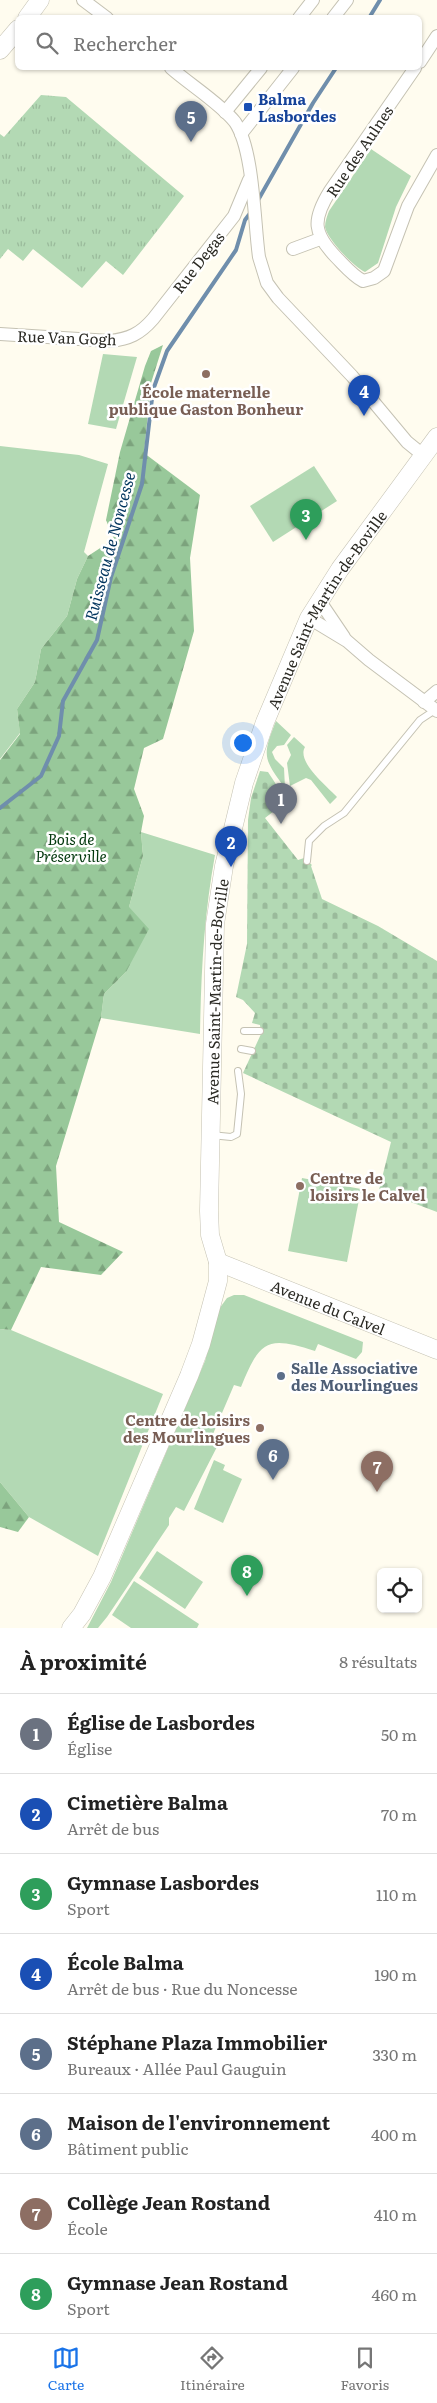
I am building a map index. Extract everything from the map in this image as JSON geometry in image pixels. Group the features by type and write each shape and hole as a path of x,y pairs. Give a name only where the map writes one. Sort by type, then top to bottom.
{"street":[{"path":"30,15 40,0"},
{"path":"83,0 103,15"},
{"path":"301,15 313,0"},
{"path":"335,15 347,0"},
{"path":"0,50 15,32"},
{"path":"422,59 437,36"},
{"path":"173,70 225,112 241,134 250,182 261,268 271,289 352,376 407,442 423,455"},
{"path":"225,112 259,70"},
{"path":"241,134 291,70"},
{"name":"Rue des Aulnes","path":"320,238 317,219 324,202 414,70"},
{"path":"293,249 320,238 354,276 363,281 374,278 384,271 408,206 437,155"},
{"name":"Rue Degas","path":"133,336 144,329 153,319 234,216 250,182"},
{"name":"Rue Van Gogh","path":"0,334 110,341 133,336"},
{"name":"Avenue Saint-Martin-de-Boville","path":"71,1628 82,1614 102,1577 189,1376 201,1344 219,1269 209,1224 213,955 217,909 224,866 239,800 254,753 296,645 309,618 319,600 437,438"},
{"path":"319,600 347,641"},
{"path":"309,618 347,641 436,711"},
{"path":"424,702 437,691"},
{"name":"Avenue du Calvel","path":"219,1269 437,1350"},
{"name":"Avenue du Calvel","path":"219,1269 261,1290 437,1360"}],"lane":[{"path":"307,861 309,841 324,826 344,813 420,720 436,711"},
{"path":"244,1031 260,1031"},
{"path":"241,1049 252,1051"},
{"path":"210,1135 231,1137 237,1134 241,1094 238,1071"}],"green space":[{"path":"41,95 66,97 184,196 123,275 106,261 82,288 33,249 23,261 8,249 0,259 0,134 4,137"},
{"path":"371,149 411,176 396,207 378,263 365,272 355,265 336,245 327,232 325,225 329,211"},
{"name":"Bois de Préserville","path":"163,345 151,383 144,453 200,495 190,558 194,631 163,739 144,748 134,789 144,816 141,832 143,856 129,907 149,929 126,972 104,994 101,1018 56,1166 59,1222 123,1252 101,1275 41,1267 11,1330 0,1329 0,760 20,734 17,709 35,682 41,649 67,616 77,579 88,556 114,539 106,520 120,452 151,351"},
{"path":"103,354 137,357 116,429 88,424"},
{"path":"0,446 79,455 108,464 84,552 88,556 77,579 67,616 41,649 35,682 17,709 20,733 0,759"},
{"path":"314,466 337,501 273,542 250,506"},
{"path":"276,721 291,735 284,745 277,746 272,752 275,759 284,768 285,788 272,770 267,756 268,742"},
{"path":"294,737 305,747 303,753 305,760 314,774 337,797 330,804 311,780 306,778 290,786 287,763 291,755 287,745"},
{"path":"260,771 268,772 287,801 265,818 298,860 304,858 312,865 322,899 378,926 437,961 437,1212 379,1190 391,1142 243,1073 261,1034 260,1025 252,1023 255,1013 243,1000 236,997 247,944 248,820 251,798"},
{"path":"141,832 215,855 204,944 200,1034 101,1018 104,994 126,972 129,907 143,856"},
{"path":"302,1178 361,1189 347,1262 288,1251"},
{"path":"234,1295 244,1295 363,1342 362,1352 356,1359 318,1344 315,1351 285,1343 275,1343 260,1351 241,1387 234,1385 210,1441 218,1445 184,1511 176,1507 169,1518 169,1525 107,1617 98,1628 87,1628 111,1582 205,1361 219,1309 227,1298"},
{"path":"0,1329 11,1330 163,1394 98,1556 29,1517 0,1482"},
{"path":"214,1460 225,1465 223,1470 242,1479 223,1523 194,1509"},
{"path":"0,1482 29,1517 18,1532 0,1527"},
{"path":"157,1551 203,1582 185,1609 139,1578"},
{"path":"134,1581 199,1624 197,1628 131,1628 112,1615"}],"waterway":[{"name":"Ruisseau de Noncesse","path":"371,15 380,0"},
{"name":"Ruisseau de Noncesse","path":"257,202 313,103 335,70"},
{"name":"Ruisseau de Noncesse","path":"0,808 41,776 59,736 63,701 97,640 111,577 142,484 153,390 167,351 236,250 245,220 251,212"}],"place":[{"name":"Balma Lasbordes","path":"248,107"},
{"name":"Stéphane Plaza Immobilier","path":"191,142"},
{"name":"École maternelle publique Gaston Bonheur","path":"206,374"},
{"name":"École Balma","path":"364,416"},
{"name":"Gymnase Lasbordes","path":"306,540"},
{"name":"Église de Lasbordes","path":"281,824"},
{"name":"Cimetière Balma","path":"231,867"},
{"name":"Centre de loisirs le Calvel","path":"300,1186"},
{"name":"Salle Associative des Mourlingues","path":"281,1376"},
{"name":"Centre de loisirs des Mourlingues","path":"260,1428"},
{"name":"Maison de l'environnement","path":"273,1480"},
{"name":"Collège Jean Rostand","path":"377,1492"},
{"name":"Gymnase Jean Rostand","path":"247,1596"}]}
